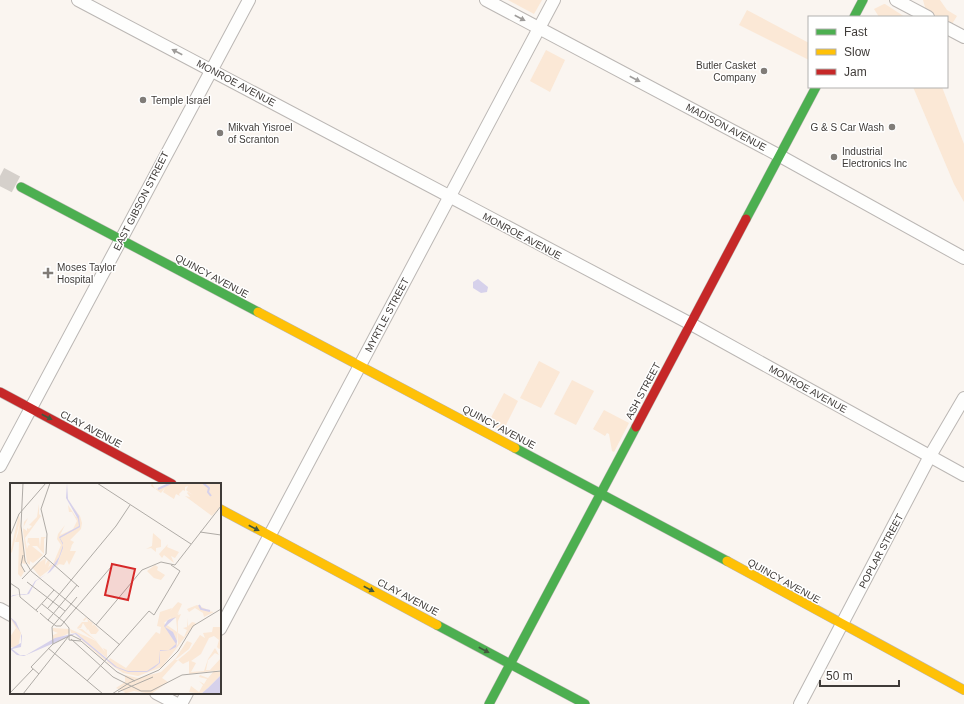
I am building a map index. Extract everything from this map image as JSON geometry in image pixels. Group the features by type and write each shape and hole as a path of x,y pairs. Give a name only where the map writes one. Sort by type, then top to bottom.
{"street":[{"name":"MONROE AVENUE","path":"78,0 450,198 691,324 964,475"},
{"name":"EAST GIBSON STREET","path":"0,466 249,0"},
{"name":"MADISON AVENUE","path":"486,0 780,156 964,258"},
{"name":"MYRTLE STREET","path":"221,627 271,536 554,0"},
{"path":"855,16 863,0"},
{"path":"896,0 926,16"},
{"path":"948,29 964,37"},
{"name":"ASH STREET","path":"489,704 512,664 815,88"},
{"name":"QUINCY AVENUE","path":"21,187 601,493 841,625 964,690"},
{"name":"CLAY AVENUE","path":"0,392 170,483"},
{"name":"POPLAR STREET","path":"800,704 930,456 964,398"},
{"name":"CLAY AVENUE","path":"221,510 512,664 584,704"},
{"path":"0,609 10,614"},
{"path":"158,694 177,704"},
{"path":"182,704 187,694"}],"shaded area":[{"path":"508,0 542,0 534,14"},
{"path":"923,0 940,0 947,10 957,16 952,24 948,22 948,16 936,16 926,11"},
{"path":"885,4 903,16 878,16 874,9"},
{"path":"747,10 808,42 808,60 739,25"},
{"path":"546,50 565,60 550,92 530,81"},
{"path":"913,88 942,88 964,144 964,202 954,184"},
{"path":"478,279 488,287 487,292 481,293 473,288 473,282"},
{"path":"539,361 560,372 541,408 520,398"},
{"path":"572,380 594,391 576,425 554,414"},
{"path":"504,393 518,401 503,431 488,423"},
{"path":"604,410 629,423 614,452 612,451 609,434 607,433 605,436 593,429"}],"tunnel":[{"path":"0,176 21,187"}],"traffic: fast":[{"path":"855,16 863,0"},
{"path":"746,219 815,88"},
{"path":"21,187 258,312"},
{"path":"489,704 636,427"},
{"path":"515,448 727,561"},
{"path":"437,625 585,704"}],"traffic: slow":[{"path":"258,312 515,448"},
{"path":"221,510 437,625"},
{"path":"727,561 964,690"}],"traffic: jam":[{"path":"636,427 746,219"},
{"path":"0,392 170,483"}],"place":[{"name":"Butler Casket Company","path":"764,71"},
{"name":"Temple Israel","path":"143,100"},
{"name":"G & S Car Wash","path":"892,127"},
{"name":"Mikvah Yisroel of Scranton","path":"220,133"},
{"name":"Industrial Electronics Inc","path":"834,157"},
{"name":"Moses Taylor Hospital","path":"48,273"}]}
